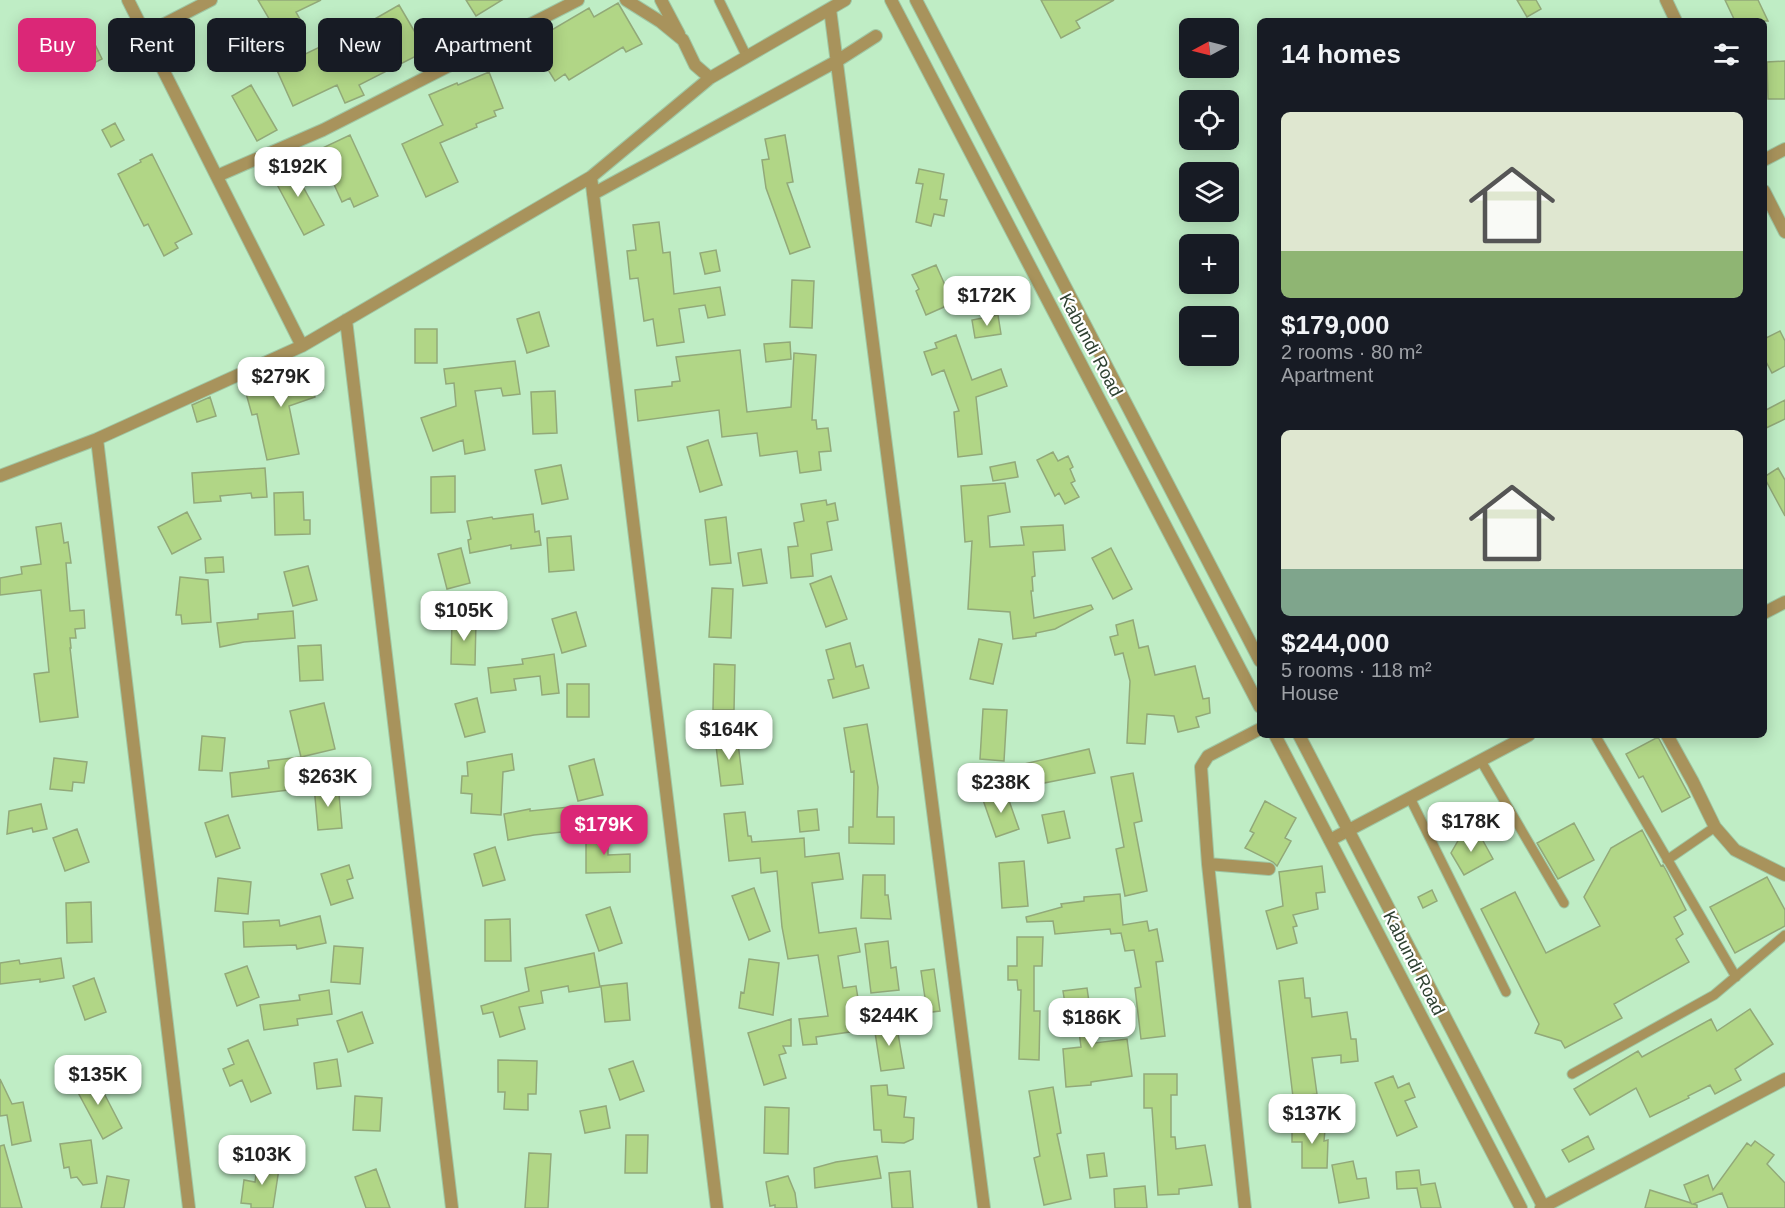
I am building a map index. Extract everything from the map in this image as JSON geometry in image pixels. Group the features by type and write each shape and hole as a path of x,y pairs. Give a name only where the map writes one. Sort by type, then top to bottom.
{"street":[{"path":"128,0 137,18"},
{"path":"176,18 211,0"},
{"path":"217,176 324,130 578,0"},
{"path":"626,0 661,22 682,40"},
{"path":"661,0 695,65 710,78"},
{"path":"0,476 97,439 302,346 591,177 710,78 845,0"},
{"name":"Kabundi Road","path":"891,0 1257,701"},
{"name":"Kabundi Road","path":"916,0 1257,655"},
{"path":"1666,0 1675,18"},
{"path":"830,9 984,1208"},
{"path":"593,194 837,61 876,36"},
{"path":"164,72 302,346"},
{"path":"1767,158 1785,149"},
{"path":"591,177 717,1208"},
{"path":"1767,197 1785,232"},
{"path":"346,320 452,1208"},
{"path":"97,439 189,1208"},
{"path":"1161,518 1180,508"},
{"path":"1767,611 1785,602"},
{"path":"1245,1208 1208,864 1201,767 1208,756 1257,731"},
{"name":"Kabundi Road","path":"1277,738 1521,1208"},
{"name":"Kabundi Road","path":"1301,738 1543,1207"},
{"path":"1330,840 1481,761 1520,738"},
{"path":"1669,738 1715,827 1735,850 1785,875"},
{"path":"1208,864 1269,869"},
{"path":"1543,1207 1785,1079"}],"lane":[{"path":"719,0 747,57"},
{"path":"1597,738 1736,977"},
{"path":"1481,761 1564,903"},
{"path":"1410,798 1506,992"},
{"path":"1668,860 1715,827"},
{"path":"1572,1074 1714,995 1785,935"}],"building":[{"path":"258,0 321,0 296,12 299,18 269,18"},
{"path":"466,0 502,0 476,16"},
{"path":"1041,0 1114,0 1076,21 1080,28 1061,38"},
{"path":"1517,0 1536,0 1541,9 1527,17"},
{"path":"1725,0 1758,0 1767,18 1734,18"},
{"path":"618,3 642,44 626,52 623,47 569,80 565,74 555,81 549,72 553,72 553,29 589,8 594,17"},
{"path":"399,5 414,31 414,57 402,63 402,18 376,18"},
{"path":"96,46 102,59 96,62"},
{"path":"318,48 318,72 385,72 359,85 364,95 345,103 337,85 293,106 278,72 306,72 306,54"},
{"path":"1785,61 1785,99 1768,99 1767,62"},
{"path":"489,72 503,108 494,111 496,116 476,124 477,127 440,143 458,182 426,197 402,144 443,125 429,95 457,83 458,85"},
{"path":"251,85 277,130 257,141 232,96"},
{"path":"115,123 124,140 111,147 102,130"},
{"path":"350,135 378,196 354,207 350,198 342,202 327,169 323,171 314,152"},
{"path":"785,135 793,182 787,183 810,247 790,254 766,188 762,160 769,159 765,139"},
{"path":"152,154 192,234 175,243 178,248 164,256 148,224 144,226 118,174"},
{"path":"295,162 305,181 301,183 324,225 304,235 272,175"},
{"path":"919,169 944,174 940,199 947,200 944,216 934,214 931,226 916,222 923,184 916,183"},
{"path":"659,222 663,253 670,252 674,294 720,287 725,315 708,318 705,305 679,309 684,342 657,346 653,319 644,321 638,278 630,279 627,251 636,250 633,225"},
{"path":"716,250 720,271 705,274 700,253"},
{"path":"936,265 953,303 926,315 916,291 919,289 912,275"},
{"path":"792,280 814,281 812,328 790,327"},
{"path":"539,312 549,346 527,353 517,319"},
{"path":"998,315 1001,334 975,338 972,320"},
{"path":"415,329 437,329 437,363 415,363"},
{"path":"1780,331 1785,341 1785,366 1772,373 1767,364 1767,338"},
{"path":"956,335 972,380 1001,369 1007,386 976,397 982,454 958,457 954,412 959,411 944,370 932,375 924,352 937,348 935,343"},
{"path":"790,342 791,359 766,362 764,344"},
{"path":"740,350 747,412 791,407 794,353 816,355 812,420 816,420 817,429 828,428 831,451 819,452 821,470 800,473 797,451 760,456 757,433 722,437 719,410 638,421 635,390 672,386 672,382 680,381 676,357"},
{"path":"515,361 520,394 503,396 501,388 475,391 485,450 465,454 463,440 433,451 421,418 456,406 454,383 446,384 444,369"},
{"path":"314,364 323,390 314,393 315,397 289,406 299,454 267,460 257,414 252,415 244,386"},
{"path":"555,391 557,433 533,434 531,392"},
{"path":"210,397 216,416 197,422 192,405"},
{"path":"1785,400 1785,419 1767,428 1767,409"},
{"path":"708,440 722,485 700,492 687,447"},
{"path":"1053,452 1058,461 1068,456 1073,467 1070,469 1075,481 1071,483 1079,497 1065,504 1059,493 1055,496 1037,460"},
{"path":"1015,462 1018,477 993,481 990,467"},
{"path":"561,465 568,499 542,504 535,470"},
{"path":"265,468 267,497 252,498 251,493 220,496 221,501 194,503 192,473"},
{"path":"1778,468 1785,480 1785,516 1767,483 1767,475"},
{"path":"455,476 455,512 431,513 431,477"},
{"path":"1005,483 1010,512 988,516 990,547 1024,545 1021,527 1063,525 1065,550 1033,552 1035,576 1032,577 1033,591 1031,591 1034,618 1091,605 1093,609 1055,629 1036,633 1036,636 1013,639 1010,612 968,609 972,541 965,542 961,486"},
{"path":"303,492 304,520 310,520 310,534 275,535 274,493"},
{"path":"826,500 827,505 835,503 838,520 827,522 832,550 811,554 813,576 791,578 788,547 798,546 794,523 804,521 801,504"},
{"path":"187,512 201,539 172,554 158,527"},
{"path":"533,514 535,532 539,531 541,545 511,549 511,545 470,553 468,540 471,539 467,521"},
{"path":"726,517 731,563 710,565 705,520"},
{"path":"61,523 64,543 68,542 71,563 66,563 70,611 84,610 85,628 75,629 76,638 70,638 78,717 40,722 34,674 49,672 41,590 0,595 0,578 22,574 21,567 41,564 36,527"},
{"path":"571,536 574,570 549,572 547,538"},
{"path":"461,548 470,583 447,589 438,554"},
{"path":"1111,548 1132,589 1113,599 1092,558"},
{"path":"761,549 767,583 743,586 738,553"},
{"path":"223,557 224,572 206,573 205,558"},
{"path":"308,566 317,600 293,606 284,572"},
{"path":"831,576 847,619 826,627 810,584"},
{"path":"180,577 208,580 211,622 182,624 181,615 176,615"},
{"path":"712,588 733,589 731,638 709,637"},
{"path":"293,611 295,638 244,642 220,647 217,623 258,619 258,614"},
{"path":"576,612 586,646 562,653 552,619"},
{"path":"452,619 476,620 475,665 451,664"},
{"path":"1133,620 1139,648 1148,646 1155,675 1195,666 1203,699 1209,698 1210,713 1196,717 1199,727 1178,732 1174,716 1147,714 1145,744 1127,743 1130,681 1123,653 1115,655 1110,637 1118,635 1116,625"},
{"path":"979,639 1002,644 993,684 970,679"},
{"path":"850,643 856,667 863,665 869,688 833,698 828,680 834,679 826,650"},
{"path":"321,645 323,680 300,681 298,646"},
{"path":"554,654 559,693 542,695 540,676 514,679 516,690 491,693 488,668 523,664 522,659"},
{"path":"714,664 735,665 734,710 713,710"},
{"path":"567,684 589,684 589,717 567,717"},
{"path":"477,698 485,732 465,737 455,704"},
{"path":"324,703 335,749 301,757 290,711"},
{"path":"983,709 1007,710 1004,761 980,759"},
{"path":"867,724 878,787 877,817 894,817 894,844 849,843 849,827 853,827 854,771 851,772 844,728"},
{"path":"737,735 743,784 721,786 715,738"},
{"path":"202,736 225,738 222,771 199,770"},
{"path":"1659,738 1690,797 1662,812 1643,776 1639,778 1626,754"},
{"path":"1089,749 1095,773 1029,786 1024,764"},
{"path":"512,754 514,770 503,772 501,815 471,813 472,794 461,793 462,776 468,776 467,762"},
{"path":"300,757 304,788 232,797 230,773 269,768 268,761"},
{"path":"54,758 87,762 84,783 73,782 72,791 50,789"},
{"path":"594,759 603,795 578,801 569,766"},
{"path":"1133,773 1142,821 1134,823 1147,891 1125,896 1116,849 1124,847 1111,777"},
{"path":"332,785 333,795 339,794 342,828 318,830 314,786"},
{"path":"1006,792 1019,829 996,837 983,800"},
{"path":"1265,801 1296,818 1285,838 1291,841 1277,866 1245,848 1254,833 1250,831"},
{"path":"41,804 47,829 33,832 32,828 7,834 9,811"},
{"path":"569,807 571,831 508,840 504,814 530,809 530,811"},
{"path":"817,809 819,830 800,832 798,811"},
{"path":"1064,811 1070,838 1048,843 1042,815"},
{"path":"745,812 748,836 751,836 752,842 804,838 805,857 839,853 843,879 812,883 819,933 856,928 860,952 838,956 843,988 856,986 863,1030 816,1037 817,1044 803,1045 799,1019 828,1016 818,955 788,959 782,927 777,871 761,873 760,858 729,861 724,814"},
{"path":"228,815 240,848 216,857 205,823"},
{"path":"1574,823 1594,860 1558,879 1537,843"},
{"path":"77,829 89,862 65,871 53,838"},
{"path":"1477,830 1493,859 1464,875 1451,853 1459,839"},
{"path":"1642,830 1686,910 1674,917 1683,934 1676,939 1689,962 1614,1004 1622,1018 1565,1048 1561,1041 1535,1033 1539,1024 1481,909 1515,892 1546,953 1600,926 1584,897 1611,848"},
{"path":"586,832 608,832 608,855 630,854 630,872 586,873"},
{"path":"495,847 505,880 483,886 474,854"},
{"path":"1024,861 1028,906 1002,908 999,863"},
{"path":"349,865 353,878 347,880 353,898 331,905 321,874"},
{"path":"1322,866 1325,892 1316,893 1318,909 1293,915 1297,926 1293,927 1297,943 1277,949 1266,911 1283,906 1279,872"},
{"path":"863,875 885,875 885,895 888,895 891,919 861,918"},
{"path":"1767,877 1785,910 1785,926 1735,953 1710,907"},
{"path":"218,878 251,882 248,914 215,911"},
{"path":"754,888 770,931 749,940 732,896"},
{"path":"1432,890 1437,901 1423,908 1418,897"},
{"path":"1120,894 1123,925 1147,921 1149,931 1157,929 1163,961 1156,962 1165,1036 1141,1039 1135,988 1141,987 1134,950 1125,951 1121,933 1111,934 1110,929 1055,934 1053,921 1027,922 1026,917 1062,907 1061,904 1084,901 1084,897"},
{"path":"91,902 92,942 67,943 66,903"},
{"path":"610,907 622,943 599,951 586,915"},
{"path":"320,916 326,943 297,949 296,945 244,947 243,922 279,920 280,926"},
{"path":"510,919 511,961 485,961 485,920"},
{"path":"1017,937 1043,937 1042,966 1034,966 1034,1011 1040,1011 1039,1060 1019,1059 1021,990 1018,990 1017,980 1008,980 1008,966 1017,966"},
{"path":"888,941 891,968 896,967 899,990 871,993 865,944"},
{"path":"334,946 363,948 360,984 331,982"},
{"path":"594,953 600,987 569,992 568,986 541,991 543,1003 519,1007 525,1029 500,1037 493,1012 483,1014 481,1006 529,991 525,968"},
{"path":"61,958 64,978 0,984 0,963 19,960 20,964"},
{"path":"749,959 779,963 773,1015 739,1008 741,992 744,993"},
{"path":"247,966 259,997 237,1006 225,974"},
{"path":"934,969 940,1011 916,1014 915,999 925,998 921,971"},
{"path":"94,978 106,1012 85,1020 73,986"},
{"path":"1303,978 1305,998 1310,998 1312,1017 1347,1012 1351,1039 1356,1039 1358,1061 1341,1063 1341,1055 1312,1058 1317,1094 1293,1097 1279,981"},
{"path":"627,983 630,1020 605,1022 601,986"},
{"path":"1087,988 1095,1043 1127,1039 1132,1076 1091,1082 1091,1085 1066,1087 1063,1049 1081,1047 1076,1008 1066,1010 1063,991"},
{"path":"329,990 332,1014 297,1019 298,1025 264,1030 260,1005 300,1000 299,995"},
{"path":"1750,1009 1773,1044 1735,1069 1741,1080 1715,1094 1710,1085 1650,1117 1636,1088 1590,1115 1574,1089 1638,1051 1642,1057 1711,1019 1717,1031"},
{"path":"362,1012 373,1043 348,1052 337,1021"},
{"path":"791,1019 791,1046 783,1046 786,1053 779,1055 786,1078 764,1085 748,1033"},
{"path":"896,1022 904,1068 881,1071 874,1026"},
{"path":"248,1040 271,1093 251,1102 242,1080 230,1086 223,1069 234,1064 228,1049"},
{"path":"337,1059 341,1086 317,1089 314,1063"},
{"path":"498,1060 537,1061 536,1094 528,1094 528,1110 504,1109 505,1092 498,1092"},
{"path":"633,1061 644,1091 620,1100 609,1069"},
{"path":"94,1074 122,1128 103,1139 74,1085"},
{"path":"1144,1074 1177,1074 1177,1095 1171,1095 1171,1137 1175,1137 1176,1149 1205,1145 1212,1185 1179,1189 1179,1194 1158,1195 1152,1108 1144,1108"},
{"path":"1393,1076 1398,1088 1409,1083 1415,1097 1405,1101 1417,1127 1397,1136 1375,1083"},
{"path":"0,1079 12,1104 23,1102 31,1141 12,1145 7,1115 0,1116"},
{"path":"887,1085 888,1095 906,1097 904,1117 914,1118 913,1139 904,1143 882,1142 881,1130 874,1130 871,1086"},
{"path":"1053,1087 1061,1133 1057,1134 1071,1199 1044,1205 1034,1158 1040,1156 1029,1091"},
{"path":"355,1096 382,1098 380,1131 353,1130"},
{"path":"606,1106 610,1128 585,1133 580,1111"},
{"path":"765,1107 789,1108 788,1154 764,1153"},
{"path":"1302,1119 1317,1119 1317,1129 1325,1130 1324,1141 1328,1140 1327,1168 1302,1168 1302,1142 1292,1142 1292,1129 1302,1129"},
{"path":"626,1135 648,1135 647,1173 625,1173"},
{"path":"1588,1136 1594,1149 1569,1162 1562,1150"},
{"path":"91,1140 97,1183 83,1185 77,1177 71,1178 69,1167 64,1168 60,1144"},
{"path":"1755,1141 1774,1155 1767,1164 1785,1183 1785,1208 1728,1208 1722,1193 1693,1204 1697,1205 1697,1208 1645,1208 1650,1190 1691,1203 1684,1185 1708,1175 1713,1190 1747,1143 1751,1146"},
{"path":"4,1145 22,1208 0,1208 0,1146"},
{"path":"529,1153 551,1154 548,1208 525,1208"},
{"path":"1104,1153 1107,1176 1090,1178 1087,1155"},
{"path":"877,1156 881,1178 815,1188 814,1168"},
{"path":"258,1159 280,1162 273,1208 251,1208 251,1204 241,1203 244,1180 255,1182"},
{"path":"1353,1161 1357,1179 1366,1178 1369,1198 1339,1203 1332,1165"},
{"path":"376,1169 390,1208 366,1208 355,1177"},
{"path":"1419,1170 1421,1185 1435,1183 1441,1208 1421,1208 1417,1188 1397,1189 1396,1172"},
{"path":"910,1171 913,1208 892,1208 889,1173"},
{"path":"107,1176 129,1180 124,1208 101,1208"},
{"path":"788,1176 795,1193 797,1208 770,1206 766,1182"},
{"path":"1145,1186 1147,1208 1115,1208 1114,1189"}]}
